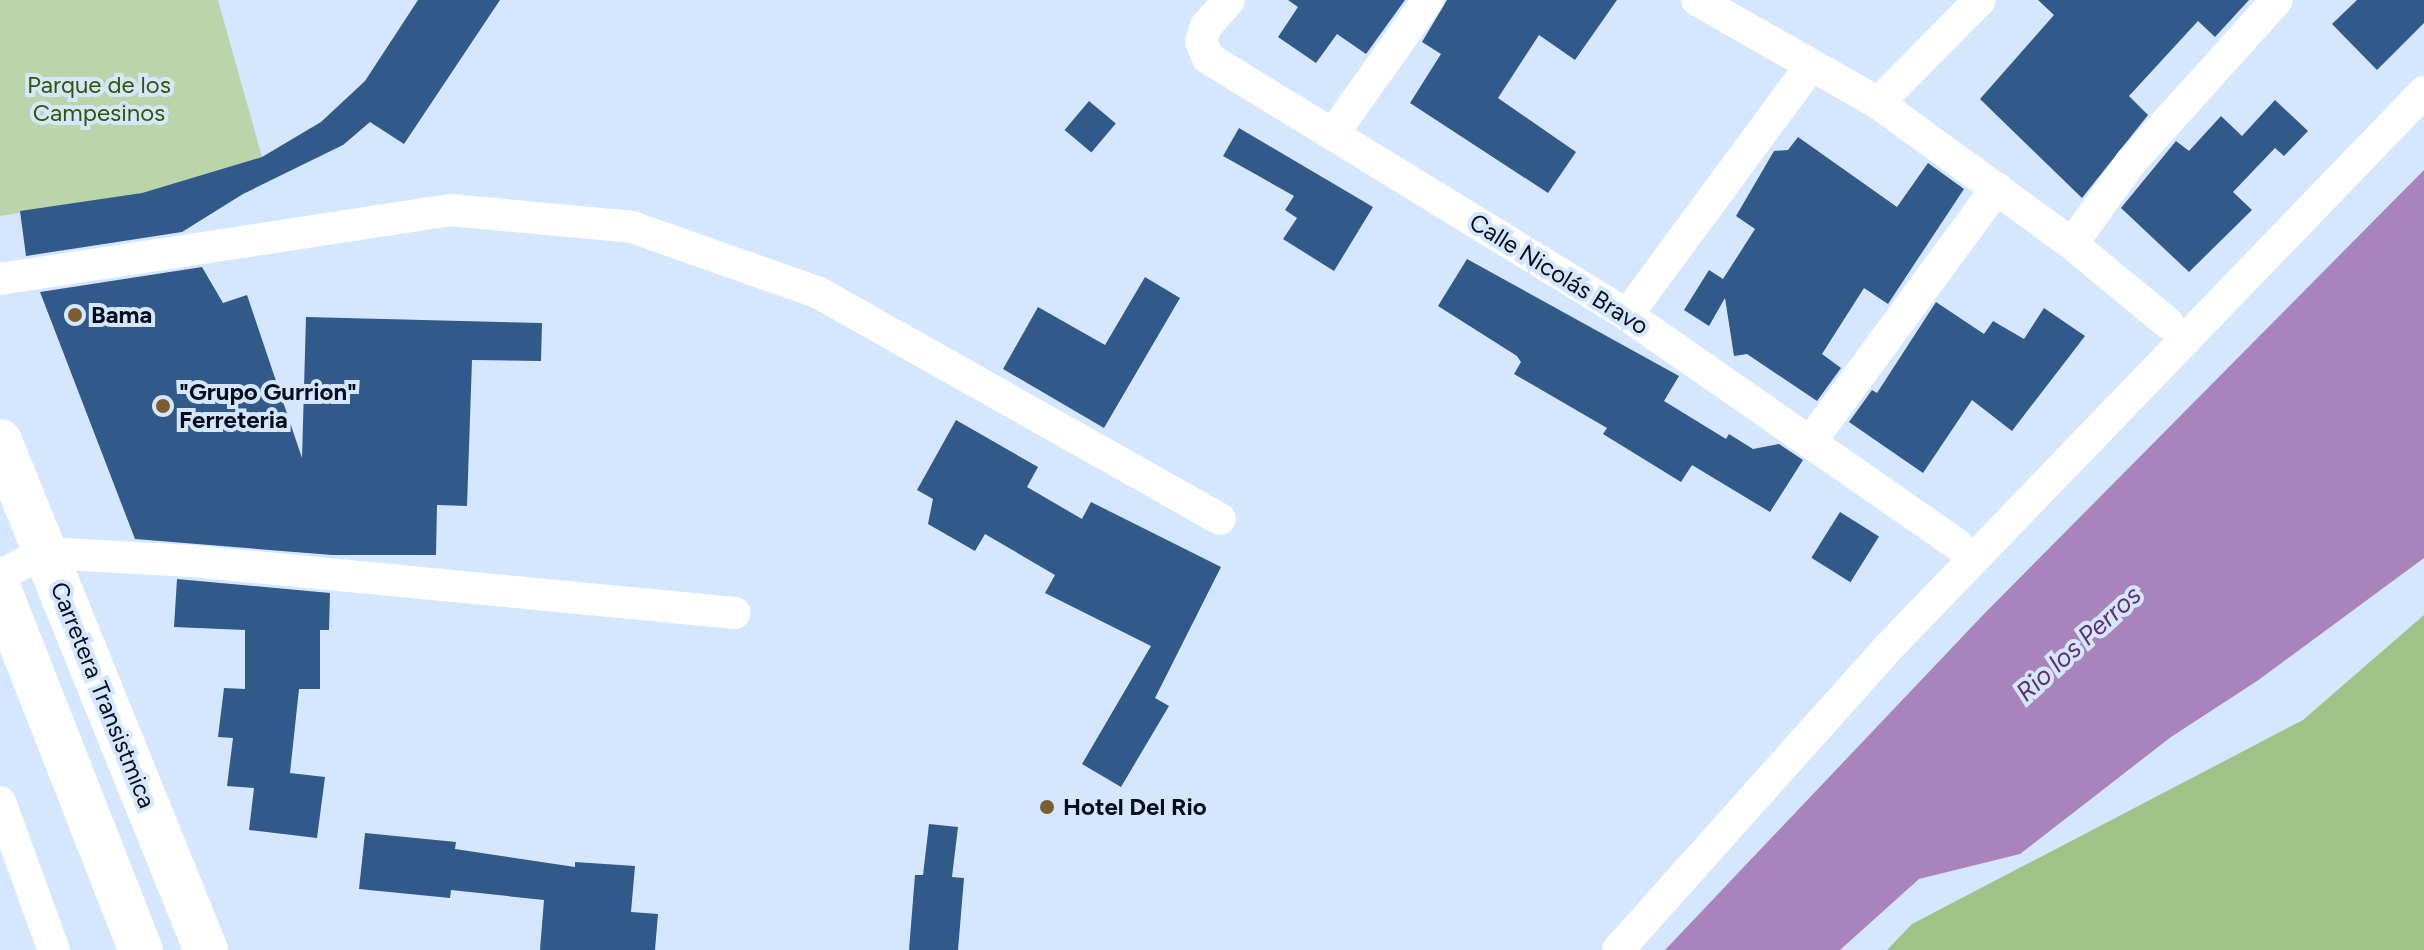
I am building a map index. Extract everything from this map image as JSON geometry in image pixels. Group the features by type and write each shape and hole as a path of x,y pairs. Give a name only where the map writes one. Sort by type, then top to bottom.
{"main road":[{"name":"Carretera Transistmica","path":"0,441 206,950"},
{"path":"0,591 141,950"},
{"path":"117,891 173,869"}],"street":[{"name":"Calle Nicolás Bravo","path":"1229,0 1206,26 1201,41 1208,58 1627,315 1957,544"},
{"path":"1333,134 1428,0"},
{"path":"1697,0 1740,11 1811,65 1878,103 2072,244 2168,323"},
{"path":"1878,103 1980,0"},
{"path":"2072,244 2131,162 2277,0"},
{"path":"1627,315 1811,65"},
{"path":"1618,950 1886,650 2424,92"},
{"path":"1811,441 1997,188"},
{"path":"0,279 450,210 632,227 819,293 1220,519"},
{"path":"0,575 45,553 192,561 735,613"},
{"path":"0,802 54,950"}],"green space":[{"name":"Parque de los Campesinos","path":"0,0 218,0 262,157 142,193 0,216"},
{"path":"2424,615 2424,950 1887,950 1912,924 2303,720"}],"water":[{"name":"Rio los Perros","path":"2424,170 2424,558 2257,681 2171,737 2020,854 1919,879 1840,950 1665,950 1983,615"}],"building":[{"path":"418,0 500,0 404,144 370,122 343,145 243,194 182,232 26,256 20,211 142,193 262,157 321,122 365,81"},
{"path":"1288,0 1405,0 1366,54 1337,34 1316,63 1278,37 1298,7"},
{"path":"1447,0 1617,0 1575,60 1539,35 1498,98 1576,152 1548,193 1410,103 1441,54 1422,42"},
{"path":"2038,0 2249,0 2215,37 2198,21 2129,96 2148,115 2082,198 1980,99 2054,15"},
{"path":"2357,0 2424,0 2424,23 2377,70 2332,24"},
{"path":"2275,100 2308,131 2284,156 2275,148 2233,192 2252,210 2189,272 2121,208 2176,141 2189,151 2221,116 2242,136"},
{"path":"1089,101 1116,123 1091,153 1065,130"},
{"path":"1239,128 1373,207 1334,271 1283,239 1297,218 1285,210 1294,196 1223,156"},
{"path":"1798,137 1897,207 1928,163 1964,189 1888,304 1864,288 1822,354 1841,368 1817,401 1747,354 1734,356 1725,298 1709,326 1684,310 1709,270 1723,279 1755,229 1736,216 1774,151 1788,150"},
{"path":"1467,259 1679,376 1664,401 1726,439 1729,434 1753,449 1779,444 1803,460 1770,512 1692,465 1681,482 1603,434 1607,428 1514,374 1521,362 1517,356 1438,306"},
{"path":"202,267 223,303 247,295 302,458 306,317 542,323 541,361 472,360 467,506 437,505 436,555 332,555 135,539 40,292"},
{"path":"1145,277 1180,298 1104,428 1003,369 1038,307 1105,345"},
{"path":"1936,302 1984,334 1993,321 2024,339 2044,308 2085,336 2012,431 1972,400 1923,473 1849,422 1872,390 1877,393"},
{"path":"956,420 1038,467 1027,487 1082,519 1091,502 1221,567 1155,698 1169,706 1121,787 1082,764 1151,646 1045,593 1055,575 985,534 975,551 928,524 933,499 917,490"},
{"path":"1840,512 1879,536 1850,582 1811,558"},
{"path":"177,579 330,593 329,630 320,630 320,689 299,689 290,773 325,777 317,838 249,830 254,788 227,786 233,738 218,737 224,688 245,689 245,630 174,627"},
{"path":"929,824 958,827 952,877 964,878 958,950 909,950 915,875 923,875"},
{"path":"365,833 456,842 455,849 575,867 575,862 635,866 631,912 658,914 655,950 540,950 544,900 451,890 450,898 359,889"}],"place":[{"name":"Bama","path":"75,315"},
{"name":"\"Grupo Gurrion\" Ferreteria","path":"163,406"},
{"name":"Hotel Del Rio","path":"1047,807"}]}
